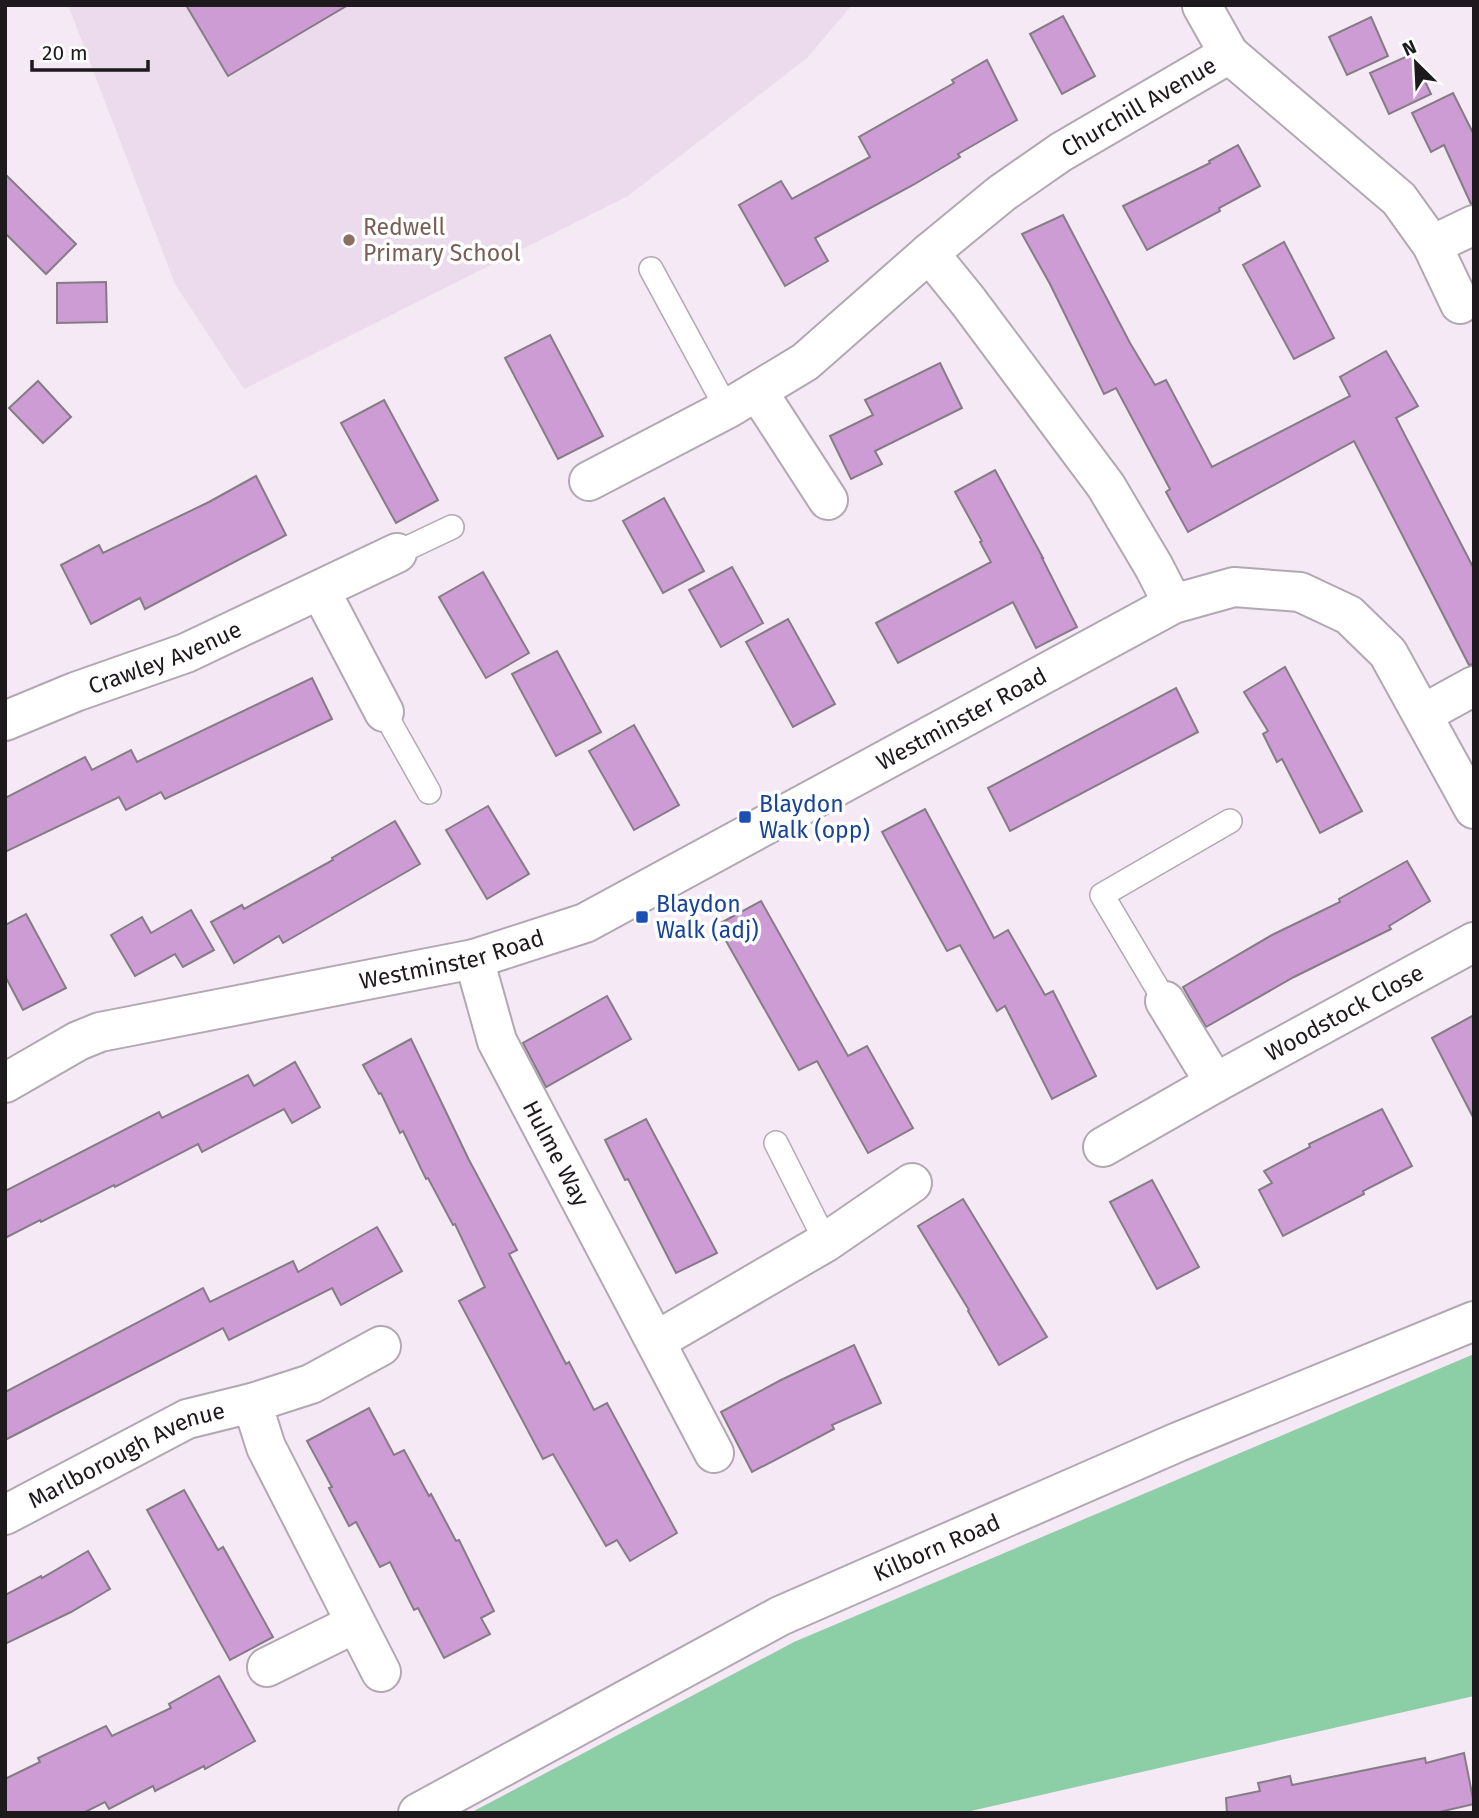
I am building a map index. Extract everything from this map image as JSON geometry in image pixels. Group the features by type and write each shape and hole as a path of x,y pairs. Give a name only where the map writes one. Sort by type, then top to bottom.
{"street":[{"path":"1202,6 1229,54"},
{"name":"Churchill Avenue","path":"589,481 743,400 805,362 1002,193 1061,152 1229,54 1399,199 1432,245 1460,304"},
{"path":"1432,245 1474,225"},
{"path":"929,253 1106,486 1154,566 1172,604"},
{"path":"743,400 828,500"},
{"name":"Crawley Avenue","path":"5,721 75,692 186,653 397,553"},
{"name":"Westminster Road","path":"7,1078 100,1032 474,959 585,923 1172,604 1234,587 1300,592 1349,615 1388,653 1474,809"},
{"path":"320,590 384,712"},
{"path":"1423,714 1474,686"},
{"name":"Woodstock Close","path":"1103,1147 1474,942"},
{"name":"Hulme Way","path":"474,959 497,1041 714,1453"},
{"path":"1165,1001 1215,1083"},
{"path":"656,1341 826,1242 912,1184"},
{"name":"Kilborn Road","path":"418,1813 780,1616 1178,1442 1474,1321"},
{"name":"Marlborough Avenue","path":"5,1515 187,1419 252,1403 311,1384 381,1346"},
{"name":"Marlborough Avenue","path":"252,1403 266,1447 354,1624 381,1672"},
{"path":"267,1667 354,1624"}],"lane":[{"path":"651,268 743,400"},
{"path":"397,553 452,527"},
{"path":"384,712 429,792"},
{"path":"1165,1001 1102,895 1230,821"},
{"path":"776,1143 826,1242"}],"shaded area":[{"name":"Redwell Primary School","path":"68,5 852,5 807,58 628,196 244,389 175,284"}],"green space":[{"path":"1474,1354 1474,1696 962,1813 470,1813 794,1642"}],"building":[{"path":"186,5 348,5 228,76"},
{"path":"1063,16 1095,76 1062,94 1030,34"},
{"path":"1371,17 1388,56 1347,75 1329,37"},
{"path":"1412,54 1431,94 1389,114 1370,73"},
{"path":"987,60 1017,120 958,154 960,157 913,185 815,238 828,261 785,286 739,205 781,181 792,199 870,157 859,137 954,83 952,80"},
{"path":"1453,93 1474,135 1474,203 1471,204 1444,145 1431,152 1412,113"},
{"path":"1238,145 1260,186 1147,250 1123,206 1210,163 1209,161"},
{"path":"5,174 76,244 46,274 5,233"},
{"path":"1063,215 1130,343 1155,385 1166,380 1212,467 1350,396 1340,377 1386,351 1418,406 1396,418 1474,569 1474,664 1469,665 1354,441 1188,532 1166,492 1170,489 1116,388 1104,394 1050,284 1022,234"},
{"path":"1284,242 1334,338 1294,359 1243,265"},
{"path":"106,282 107,322 57,323 57,283"},
{"path":"550,335 603,436 558,459 505,358"},
{"path":"940,363 962,408 875,451 882,464 851,479 830,436 873,415 865,400"},
{"path":"38,381 71,417 43,443 9,408"},
{"path":"384,400 438,500 396,523 341,423"},
{"path":"995,470 1077,627 1036,648 1013,602 898,663 876,623 991,562 955,492"},
{"path":"256,476 286,535 145,609 140,598 91,624 61,565 99,545 103,553"},
{"path":"664,498 704,571 663,593 623,521"},
{"path":"732,567 763,623 721,647 689,590"},
{"path":"483,572 529,653 486,678 439,597"},
{"path":"788,619 835,704 793,727 746,642"},
{"path":"557,651 601,732 556,756 512,674"},
{"path":"1285,667 1362,811 1320,833 1282,759 1277,762 1263,734 1268,731 1244,692"},
{"path":"312,678 332,719 165,799 161,792 126,810 119,797 5,852 5,798 85,757 92,770 131,750 137,762"},
{"path":"1176,688 1198,732 1010,831 988,788"},
{"path":"634,725 679,805 634,830 589,751"},
{"path":"488,806 529,874 487,899 446,830"},
{"path":"925,809 994,938 1008,930 1045,995 1053,991 1096,1076 1052,1099 1005,1006 997,1011 960,945 947,951 882,832"},
{"path":"395,821 420,864 283,943 279,936 234,963 211,922 242,905 244,909 333,860 332,858"},
{"path":"1407,861 1430,901 1389,926 1391,929 1294,977 1206,1027 1183,987 1272,935 1340,902 1339,899"},
{"path":"761,901 848,1056 867,1046 913,1128 868,1153 817,1061 799,1070 717,925"},
{"path":"191,910 214,950 183,967 175,954 135,976 111,935 142,917 151,933"},
{"path":"26,914 66,988 23,1010 5,976 5,925"},
{"path":"607,996 631,1039 546,1087 523,1043"},
{"path":"1474,1015 1474,1119 1432,1038"},
{"path":"411,1039 469,1160 517,1250 509,1254 566,1364 569,1362 594,1410 607,1403 677,1533 630,1561 617,1540 606,1546 553,1454 543,1459 459,1301 485,1287 455,1224 453,1225 428,1178 426,1179 403,1131 400,1133 381,1093 379,1094 363,1065"},
{"path":"295,1062 320,1107 292,1123 284,1109 202,1152 198,1144 115,1187 114,1185 5,1238 5,1191 159,1112 162,1118 248,1075 254,1086"},
{"path":"1382,1109 1412,1166 1283,1236 1259,1190 1272,1183 1264,1171 1310,1147 1309,1144"},
{"path":"646,1119 717,1253 676,1273 605,1140"},
{"path":"1152,1180 1199,1267 1157,1289 1110,1202"},
{"path":"963,1199 1047,1337 999,1365 918,1226"},
{"path":"377,1227 402,1271 341,1305 332,1288 229,1340 223,1328 5,1440 5,1392 203,1288 210,1302 293,1261 298,1272"},
{"path":"854,1345 881,1403 832,1425 834,1429 752,1472 721,1412"},
{"path":"369,1408 394,1455 404,1450 456,1541 459,1540 494,1611 481,1618 490,1634 444,1658 418,1608 414,1610 390,1562 380,1567 356,1522 349,1526 307,1441"},
{"path":"184,1490 218,1550 223,1547 273,1637 230,1660 147,1510"},
{"path":"88,1551 110,1589 71,1612 5,1644 5,1595 41,1576 42,1578"},
{"path":"219,1676 255,1741 205,1769 204,1766 155,1791 153,1786 109,1809 105,1802 83,1813 5,1813 5,1779 40,1762 38,1758 106,1726 112,1736 171,1708 169,1704"},
{"path":"1464,1753 1474,1804 1435,1813 1227,1813 1226,1798 1260,1791 1258,1783 1290,1776 1292,1785 1425,1758 1426,1763"}],"place":[{"name":"Redwell Primary School","path":"349,240"},
{"name":"Blaydon Walk (opp)","path":"745,817"},
{"name":"Blaydon Walk (adj)","path":"642,917"}]}
